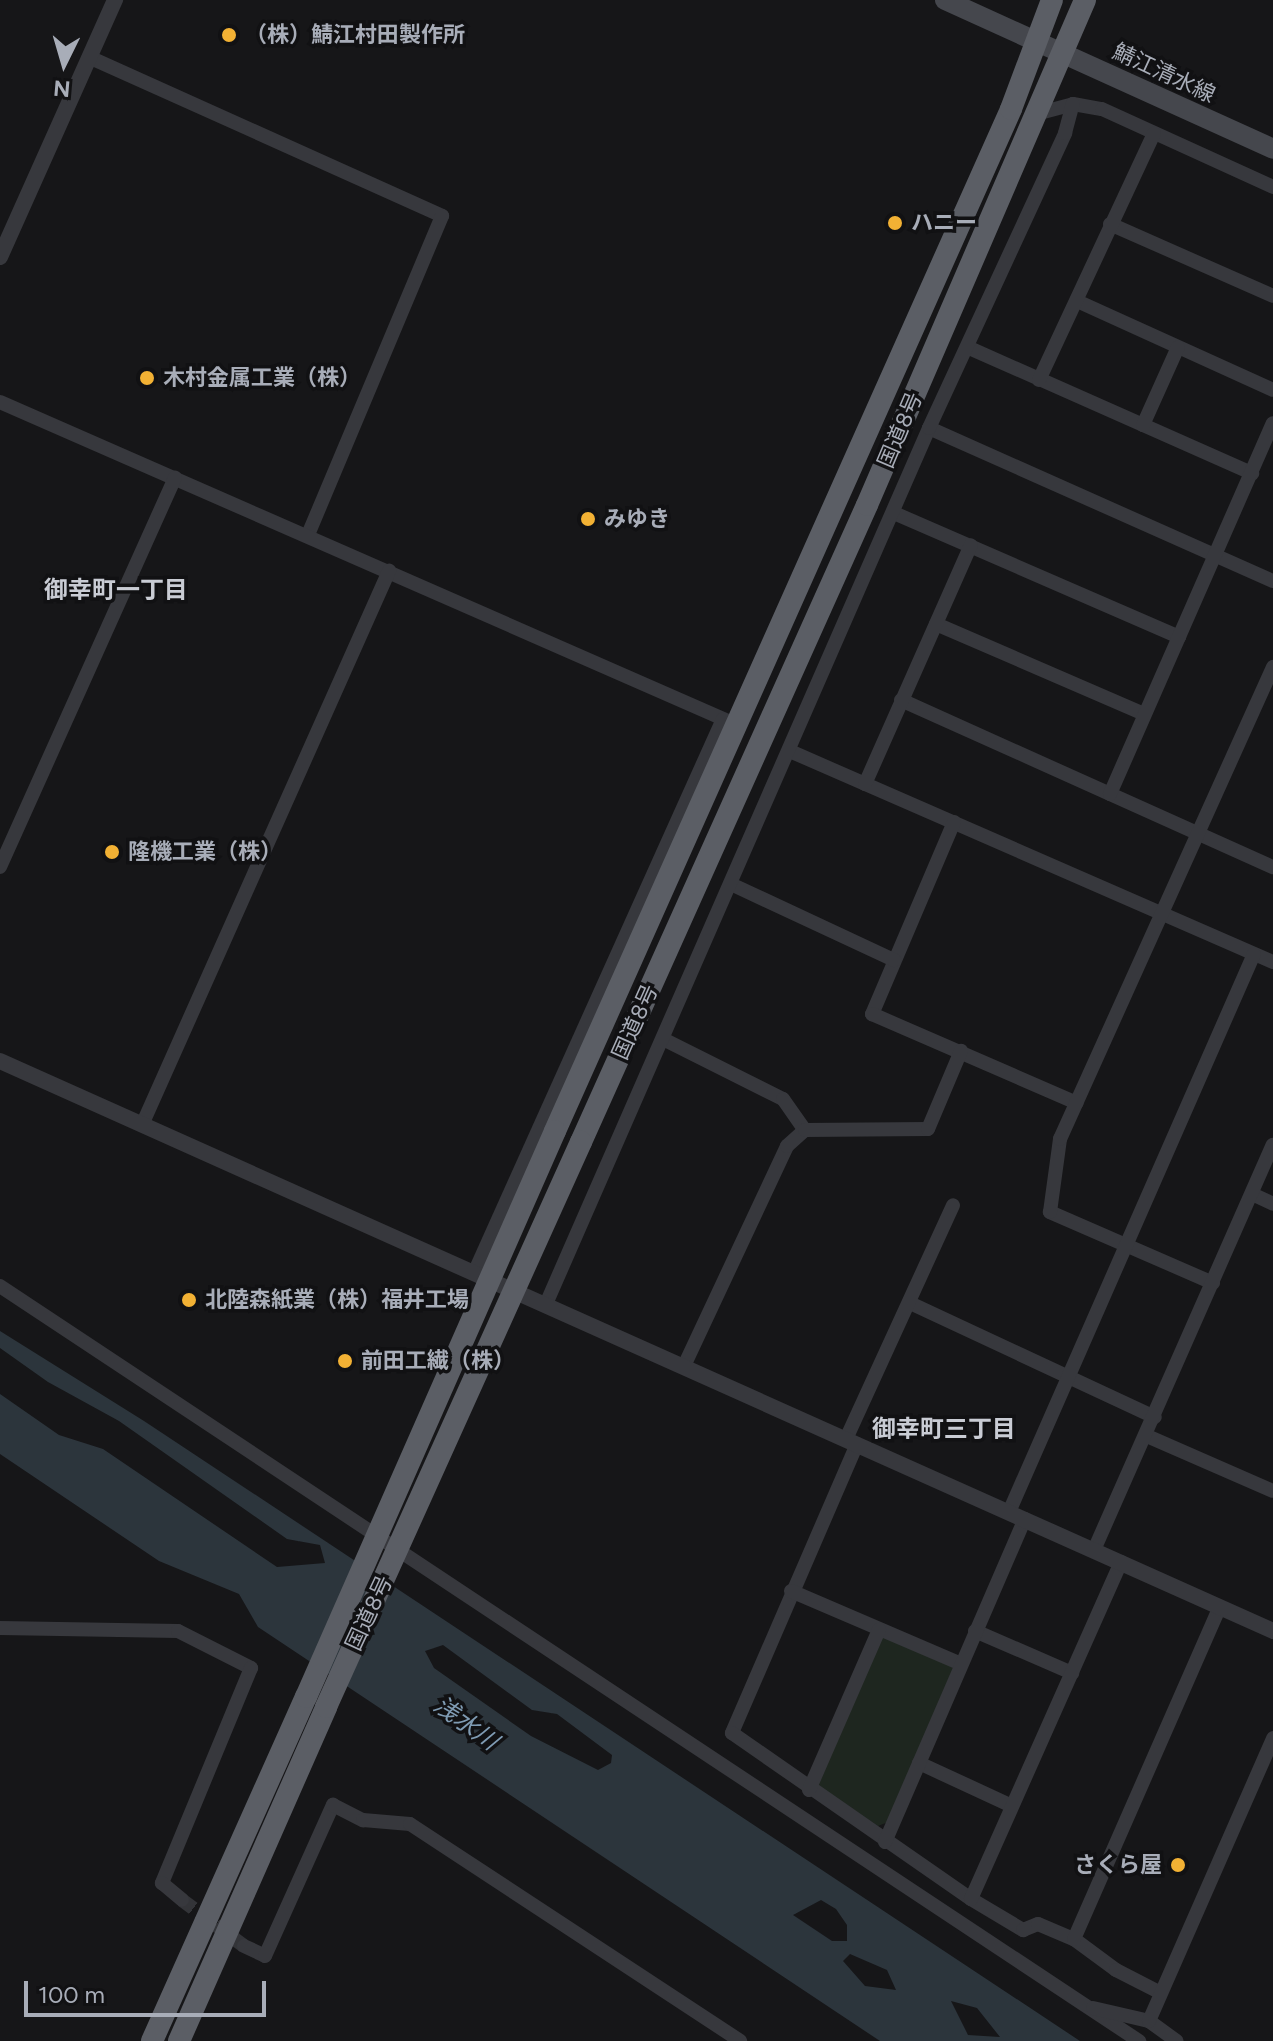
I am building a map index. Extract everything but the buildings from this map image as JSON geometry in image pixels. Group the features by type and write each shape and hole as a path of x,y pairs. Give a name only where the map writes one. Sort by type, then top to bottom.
{"highway":[{"name":"国道8号","path":"179,2041 316,1702 729,722 1011,109 1034,40 1052,0"},
{"name":"国道8号","path":"152,2041 581,1142 861,520 1085,0"}],"main road":[{"name":"鯖江清水線","path":"945,0 1273,149"}],"street":[{"path":"0,257 115,0"},
{"path":"91,58 442,216 308,534"},
{"path":"546,1304 792,752 929,428 1073,104"},
{"path":"1036,114 1073,104 1102,109 1273,187"},
{"path":"1039,380 1154,133"},
{"path":"1110,224 1273,296"},
{"path":"1077,301 1273,390"},
{"path":"967,347 1252,473"},
{"path":"1143,425 1178,347"},
{"path":"0,402 308,534 729,722 474,1273"},
{"path":"1110,794 1273,423"},
{"path":"929,428 1273,581"},
{"path":"0,867 175,477"},
{"path":"894,513 1179,637"},
{"path":"865,784 971,545"},
{"path":"142,1125 389,571"},
{"path":"936,624 1144,714"},
{"path":"1213,1283 1050,1212 1060,1139 1273,667"},
{"path":"901,700 1273,867"},
{"path":"792,752 1273,962"},
{"path":"954,822 872,1014 1077,1103"},
{"path":"733,885 894,960"},
{"path":"1009,1512 1254,954"},
{"path":"663,1039 783,1099 805,1130"},
{"path":"684,1366 771,1171 805,1130 928,1129 961,1051"},
{"path":"0,1061 1273,1631"},
{"path":"1094,1550 1273,1145"},
{"path":"1252,1194 1273,1204"},
{"path":"953,1205 851,1441 732,1733 809,1790 971,1899 1023,1930 1038,1924 1074,1939 1116,1970 1159,1992"},
{"path":"0,1286 1081,2006 1139,2041"},
{"path":"910,1303 1155,1417"},
{"path":"1147,1436 1273,1491"},
{"path":"885,1842 1025,1519"},
{"path":"971,1899 1121,1562"},
{"path":"791,1591 961,1664"},
{"path":"1074,1939 1220,1607"},
{"path":"0,1628 178,1631 251,1668 162,1883 182,1900"},
{"path":"809,1790 879,1630"},
{"path":"975,1631 1072,1673"},
{"path":"1149,2021 1159,1992 1273,1738"},
{"path":"919,1763 1012,1806"},
{"path":"244,1946 265,1956 333,1805 363,1820 410,1824 740,2041"},
{"path":"1081,2006 1149,2021 1177,2041"}],"shaded area":[{"path":"882,1635 955,1667 888,1822 878,1826 817,1785"}],"water":[{"name":"浅水川","path":"0,1331 144,1421 1080,2041 880,2041 258,1627 239,1594 159,1561 0,1454 0,1394 59,1435 103,1449 277,1567 325,1563 320,1545 287,1539 119,1421 48,1382 0,1348","holes":["443,1645 532,1710 557,1714 612,1755 611,1763 598,1770 531,1736 434,1668 425,1651","821,1900 836,1909 847,1925 847,1941 832,1941 793,1915","850,1954 887,1970 896,1990 865,1986 843,1961","951,2001 977,2008 1000,2037 968,2035"]}],"tunnel":[{"path":"182,1900 244,1946"}],"place":[{"name":"（株）鯖江村田製作所","path":"229,35"},
{"name":"ハニー","path":"895,223"},
{"name":"木村金属工業（株）","path":"147,378"},
{"name":"みゆき","path":"588,519"},
{"name":"隆機工業（株）","path":"112,852"},
{"name":"北陸森紙業（株）福井工場","path":"189,1300"},
{"name":"前田工繊（株）","path":"345,1361"},
{"name":"さくら屋","path":"1178,1865"}],"district":[{"name":"御幸町一丁目","path":"116,590"},
{"name":"御幸町三丁目","path":"944,1429"}]}
